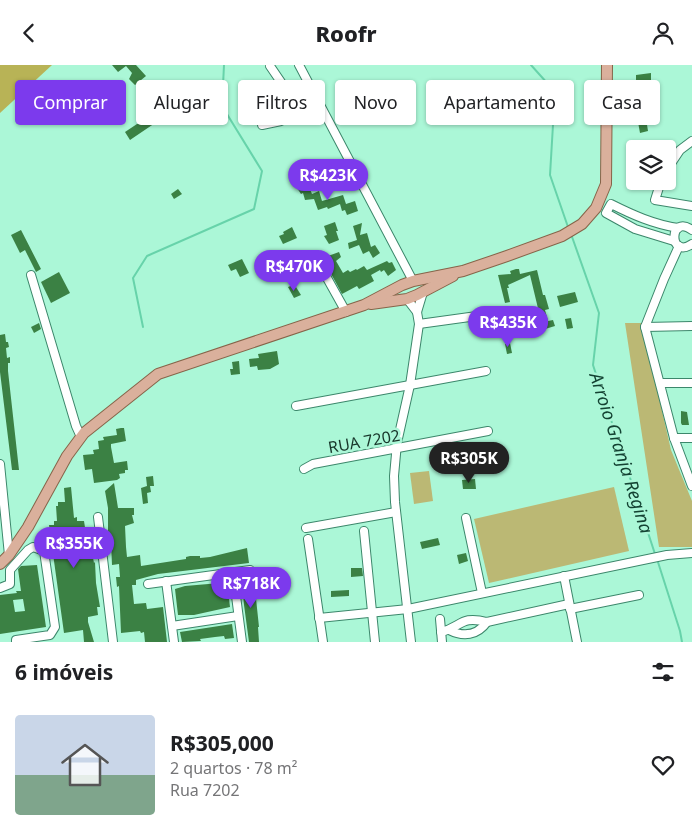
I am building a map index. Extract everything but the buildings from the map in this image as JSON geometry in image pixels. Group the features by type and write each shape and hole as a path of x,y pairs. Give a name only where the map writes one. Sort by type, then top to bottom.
{"main road":[{"path":"0,564 9,555 28,527 67,455 81,437 110,411 158,374 346,312 364,305 402,285 463,271 562,237 582,224 596,208 606,184 607,65"},
{"path":"364,305 406,299 463,271"},
{"path":"417,281 424,283 423,292"},
{"path":"402,285 402,293 406,299"}],"street":[{"path":"298,65 306,80"},
{"path":"270,66 279,80"},
{"path":"325,114 417,281"},
{"path":"676,156 680,150 692,141"},
{"path":"658,190 655,200 692,206"},
{"path":"692,230 684,226 678,228 641,219 611,204 606,213 634,229 685,247 692,244"},
{"path":"678,228 674,234 676,243 645,327 674,438 692,486"},
{"path":"322,269 346,312"},
{"path":"31,275 76,426 81,437"},
{"path":"411,642 396,512 394,476 396,449 410,385 419,324 417,311 423,292"},
{"path":"406,299 417,311"},
{"path":"419,324 484,315"},
{"path":"645,327 692,327"},
{"path":"296,406 486,371"},
{"path":"660,383 692,383"},
{"name":"RUA 7202","path":"304,469 313,464 488,431"},
{"path":"674,438 692,438"},
{"path":"0,464 9,555"},
{"path":"306,528 396,512"},
{"path":"98,517 113,642"},
{"path":"466,518 482,593"},
{"path":"364,531 375,642"},
{"path":"308,539 323,642"},
{"path":"0,587 10,584 10,570 28,550 32,547 44,551 55,627 54,632 50,635 6,642"},
{"path":"319,618 408,609 667,555 692,553"},
{"path":"148,584 250,570"},
{"path":"233,573 242,642"},
{"path":"564,577 577,642"},
{"path":"166,581 174,642"},
{"path":"445,631 457,623 467,620 477,619 487,622 639,595"},
{"path":"172,626 238,616"},
{"path":"440,619 445,631 442,642"},
{"path":"445,631 467,635 476,632 487,622"}],"shaded area":[{"path":"0,65 52,65 36,80 15,80 15,99 0,113"},
{"path":"625,323 642,323 671,450 692,501 692,547 659,547"},
{"path":"429,471 433,501 414,504 410,473"},
{"path":"614,487 629,551 489,583 474,519"}],"waterway":[{"path":"143,327 133,278 147,256 254,209 262,171 222,106 224,65"},
{"name":"Arroio Granja Regina","path":"531,65 548,84 554,108 550,175 568,227"},
{"name":"Arroio Granja Regina","path":"571,234 599,313 593,365 655,554"},
{"name":"Arroio Granja Regina","path":"657,559 682,642"}]}
